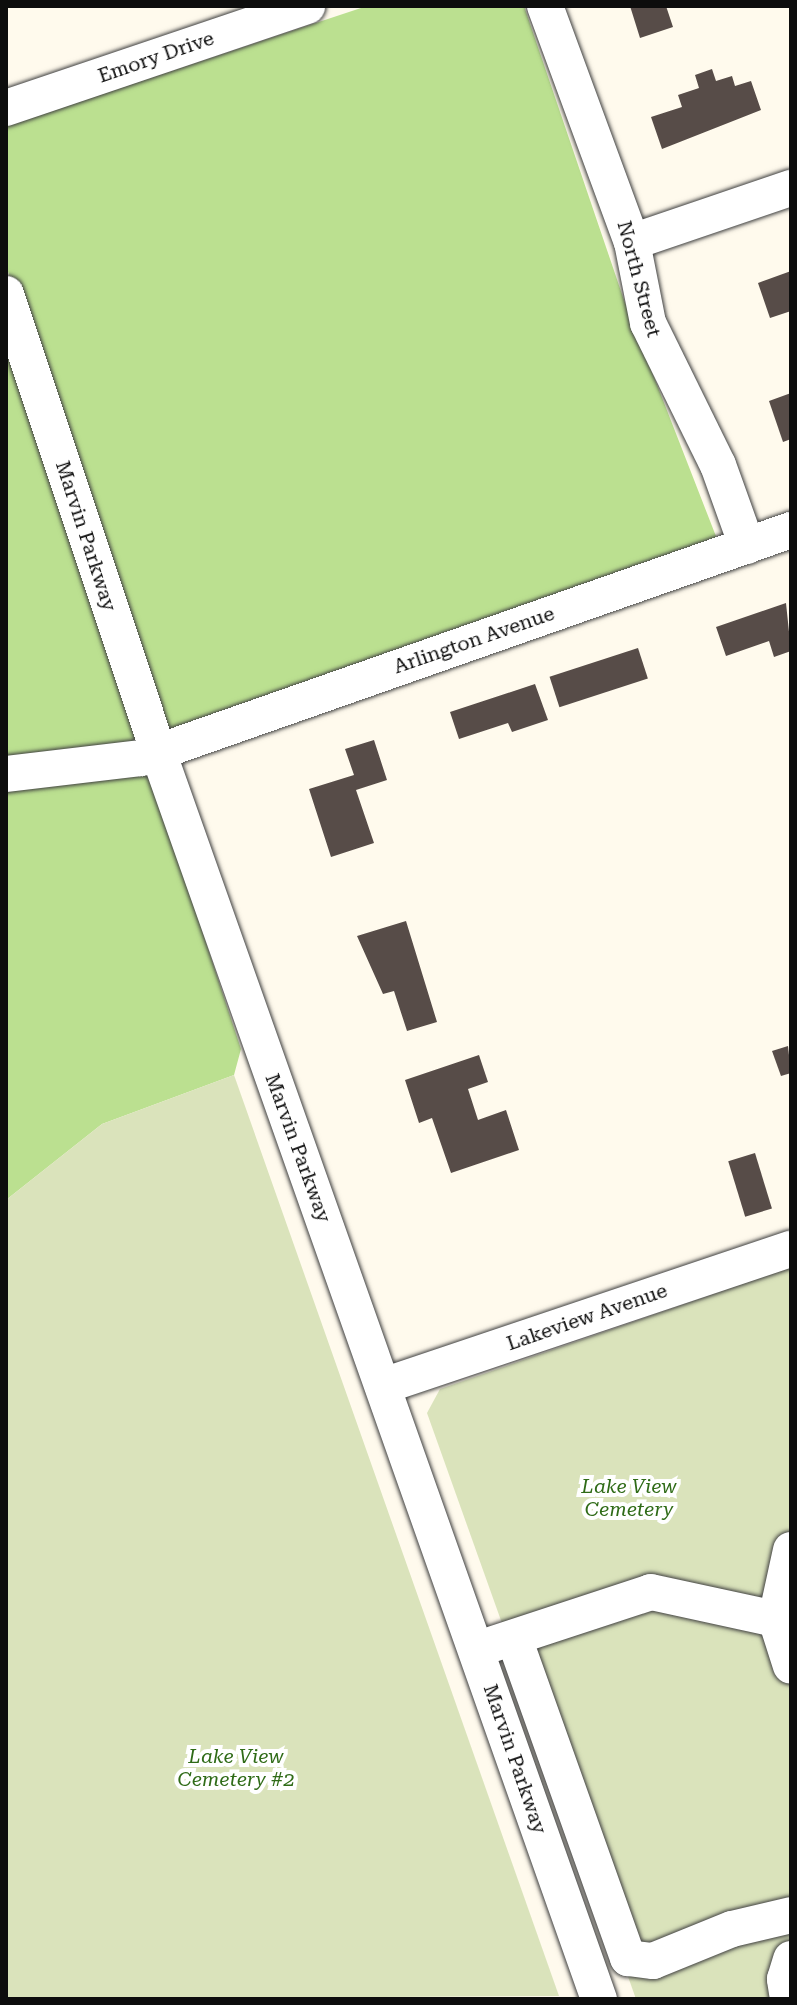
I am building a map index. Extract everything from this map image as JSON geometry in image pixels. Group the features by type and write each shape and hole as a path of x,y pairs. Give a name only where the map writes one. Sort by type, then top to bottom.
{"street":[{"name":"Emory Drive","path":"6,108 307,6"},
{"name":"North Street","path":"545,6 632,242 638,291 656,345 697,419 747,546"},
{"path":"632,242 791,188"},
{"name":"Marvin Parkway","path":"6,294 157,749 599,1999"},
{"name":"Arlington Avenue","path":"6,774 141,758 157,749 791,530"},
{"name":"Lakeview Avenue","path":"383,1386 791,1249"},
{"path":"791,1550 776,1619 791,1666"},
{"path":"476,1648 651,1592 776,1619"},
{"path":"514,1638 628,1958 653,1961 732,1929 791,1915"},
{"path":"788,1999 785,1979 791,1959"}],"green space":[{"path":"367,6 524,6 624,300 719,544 169,731 6,266 6,126"},
{"path":"6,334 241,1049 234,1075 102,1124 6,1200"},
{"name":"Lake View Cemetery #2","path":"234,1075 559,1996 6,1999 6,1200 102,1124"},
{"name":"Lake View Cemetery","path":"791,1267 791,1999 636,1999 427,1413 440,1389"}],"building":[{"path":"630,6 666,6 673,27 640,38"},
{"path":"712,69 716,81 732,76 735,86 751,81 761,110 662,149 651,117 682,107 678,95 699,88 695,75"},
{"path":"791,271 791,311 770,318 758,283"},
{"path":"791,393 791,439 783,442 769,401"},
{"path":"786,603 791,651 774,657 769,641 726,656 716,627"},
{"path":"638,648 648,678 559,707 550,677"},
{"path":"535,684 548,720 512,732 508,723 459,739 450,712"},
{"path":"374,740 387,780 356,790 374,843 331,857 309,789 354,775 345,749"},
{"path":"406,921 437,1022 407,1031 394,991 383,994 357,936"},
{"path":"788,1046 791,1073 781,1076 772,1051"},
{"path":"479,1055 488,1082 468,1089 478,1120 506,1110 519,1150 451,1173 432,1118 419,1123 405,1080"},
{"path":"755,1153 772,1208 745,1217 728,1161"}]}
